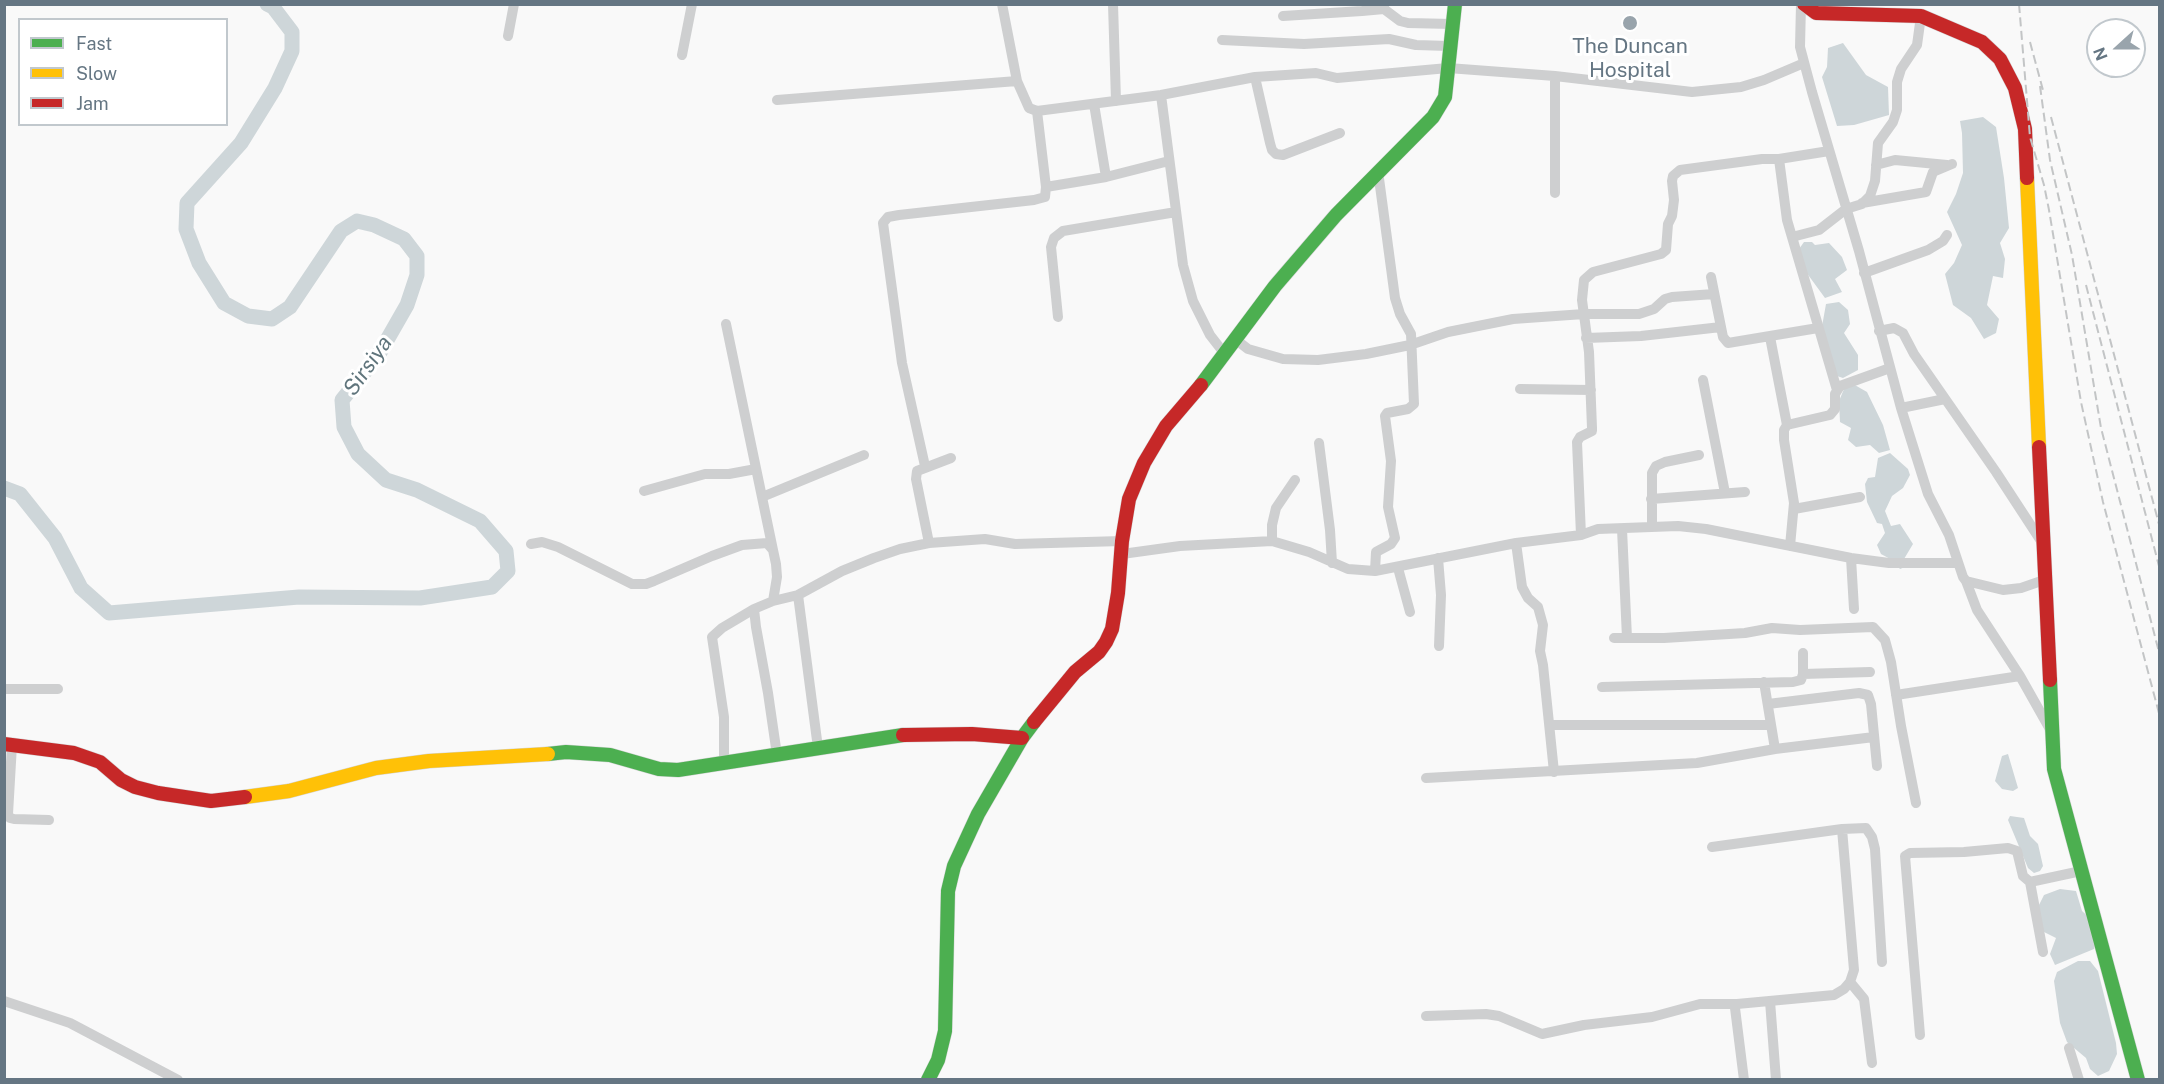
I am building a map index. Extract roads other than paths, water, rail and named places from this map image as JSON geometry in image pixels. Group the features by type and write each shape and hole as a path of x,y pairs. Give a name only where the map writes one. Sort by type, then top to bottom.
{"street":[{"path":"508,36 514,4"},
{"path":"682,55 692,4"},
{"path":"1002,4 1017,81 1029,108 1037,111 1161,95 1255,77 1316,73 1337,78 1448,68 1555,76 1692,92 1742,87 1804,63"},
{"path":"1113,4 1116,100"},
{"path":"928,1080 938,1060 945,1031 948,891 954,866 978,814 1022,738 1075,672 1099,652 1106,642 1112,629 1129,499 1144,463 1166,426 1193,395 1275,286 1336,215 1433,117 1445,97 1455,4"},
{"path":"1803,4 1816,13 1921,16 1948,26 1982,42 2000,59 2015,88 2025,129 2054,769 2134,1079"},
{"path":"1803,4 1800,47 1804,63 1901,408 1928,494 1949,536 1977,610 2020,676 2053,734"},
{"path":"1283,16 1328,14 1384,7 1400,21 1408,23 1452,24"},
{"path":"1862,204 1870,196 1875,181 1878,142 1893,122 1897,110 1897,82 1901,69 1917,45 1921,16"},
{"path":"1222,40 1304,44 1389,39 1416,45 1449,46"},
{"path":"1555,76 1555,193"},
{"path":"1255,77 1269,143 1276,154 1283,155 1340,133"},
{"path":"777,100 1017,81"},
{"path":"1161,95 1183,265 1192,301 1209,335 1224,353"},
{"path":"1094,104 1106,177"},
{"path":"925,466 902,363 883,223 888,218 898,215 1045,197 1046,187 1037,111"},
{"path":"1581,535 1577,442 1580,437 1592,431 1589,352 1582,290 1584,280 1589,274 1661,254 1666,250 1668,224 1672,216 1674,200 1672,182 1680,170 1829,151"},
{"path":"1779,159 1787,220 1837,390"},
{"path":"1792,237 1819,230 1846,209 1926,192 1933,172 1949,165 1895,160 1876,165"},
{"path":"1046,187 1106,177 1169,161"},
{"path":"1375,571 1377,552 1391,544 1395,538 1388,507 1391,461 1385,416 1387,412 1408,410 1414,404 1411,334 1400,314 1395,298 1378,171"},
{"path":"1058,317 1051,247 1054,238 1063,231 1176,212"},
{"path":"1864,273 1928,250 1943,241 1947,235"},
{"path":"1711,277 1723,337 1728,343 1818,328"},
{"path":"1234,339 1248,349 1283,359 1299,360 1366,354 1410,345 1448,332 1513,318 1639,314 1654,309 1665,299 1672,297 1714,294"},
{"path":"726,324 773,550 777,577 773,601"},
{"path":"1586,338 1641,336 1721,327"},
{"path":"1880,331 1894,328 1903,333 1914,354 2043,544"},
{"path":"1770,337 1786,425 1784,440 1794,509 1790,546"},
{"path":"1786,425 1830,415 1835,409 1835,394 1840,386 1890,368"},
{"path":"1703,380 1725,493"},
{"path":"1521,389 1591,390"},
{"path":"1901,408 1945,399"},
{"path":"1319,443 1332,563"},
{"path":"762,497 864,455"},
{"path":"1652,526 1652,473 1656,466 1698,455"},
{"path":"929,543 916,479 917,471 925,466 951,458"},
{"path":"644,491 705,474 729,474 756,470"},
{"path":"1272,541 1276,508 1294,480"},
{"path":"1652,499 1745,492"},
{"path":"1794,509 1860,497"},
{"path":"724,763 724,717 712,637 722,628 754,609 773,601 798,595 842,571 874,558 900,549 929,543 985,539 1015,544 1122,548 1272,541 1310,552 1348,569 1375,571 1516,543 1581,535 1598,529 1678,526 1851,558 1889,563 1958,563"},
{"path":"1622,529 1627,638"},
{"path":"531,544 542,542 558,547 632,584 646,584 742,545 767,543 773,550"},
{"path":"1516,543 1522,587 1528,598 1538,607 1543,625 1540,651 1554,772"},
{"path":"1438,558 1442,595 1439,646"},
{"path":"1851,558 1854,609"},
{"path":"1398,568 1410,612"},
{"path":"1966,581 2003,590 2021,588 2044,580"},
{"path":"798,595 818,748"},
{"path":"754,609 777,755"},
{"path":"1614,638 1664,638 1744,633 1772,628 1800,630 1874,627 1885,640 1891,662 1916,803"},
{"path":"1602,687 1793,682 1801,680 1803,674 1803,652"},
{"path":"1803,674 1870,672"},
{"path":"1896,695 2020,676"},
{"path":"1764,682 1775,749"},
{"path":"4,689 58,688"},
{"path":"1768,704 1859,693 1868,695 1871,704 1877,766"},
{"path":"1550,725 1771,725"},
{"path":"49,820 10,818 8,814 8,745 74,753 100,762 121,780 135,787 211,801 289,791 376,768 429,761 566,752 610,754 659,769 678,770 896,735 972,734 1022,738"},
{"path":"1426,778 1697,763 1775,749 1874,737"},
{"path":"1712,847 1842,829 1866,828 1872,837 1882,962"},
{"path":"1426,1016 1486,1014 1508,1018 1542,1034 1584,1025 1652,1017 1700,1004 1737,1004 1834,995 1850,982 1854,970 1842,829"},
{"path":"1920,1035 1905,856 2014,849 2017,851 2023,876 2030,882 2043,952"},
{"path":"2030,882 2081,871"},
{"path":"1850,982 1864,999 1872,1063"},
{"path":"4,1001 70,1023 178,1080"},
{"path":"1770,1001 1776,1080"},
{"path":"1737,1004 1735,1008 1744,1080"},
{"path":"2069,1048 2079,1080"}],"waterway":[{"name":"Sirsiya","path":"4,488 20,494 55,538 81,588 109,613 299,597 420,598 492,587 508,571 506,551 480,521 417,490 386,480 358,454 344,427 342,400 379,354 407,305 417,275 417,256 404,239 374,225 357,221 341,231 290,307 272,319 248,316 224,303 199,263 186,229 187,203 241,143 275,88 292,51 292,32 273,7 267,4"}],"railway":[{"path":"2019,4 2030,137 2049,210 2081,402 2103,502 2160,717"},
{"path":"2030,42 2044,94"},
{"path":"2040,86 2050,160 2072,255 2101,428 2160,656"},
{"path":"2051,117 2160,528"},
{"path":"2086,285 2160,570"}],"place":[{"name":"The Duncan Hospital","path":"1630,23"}]}
